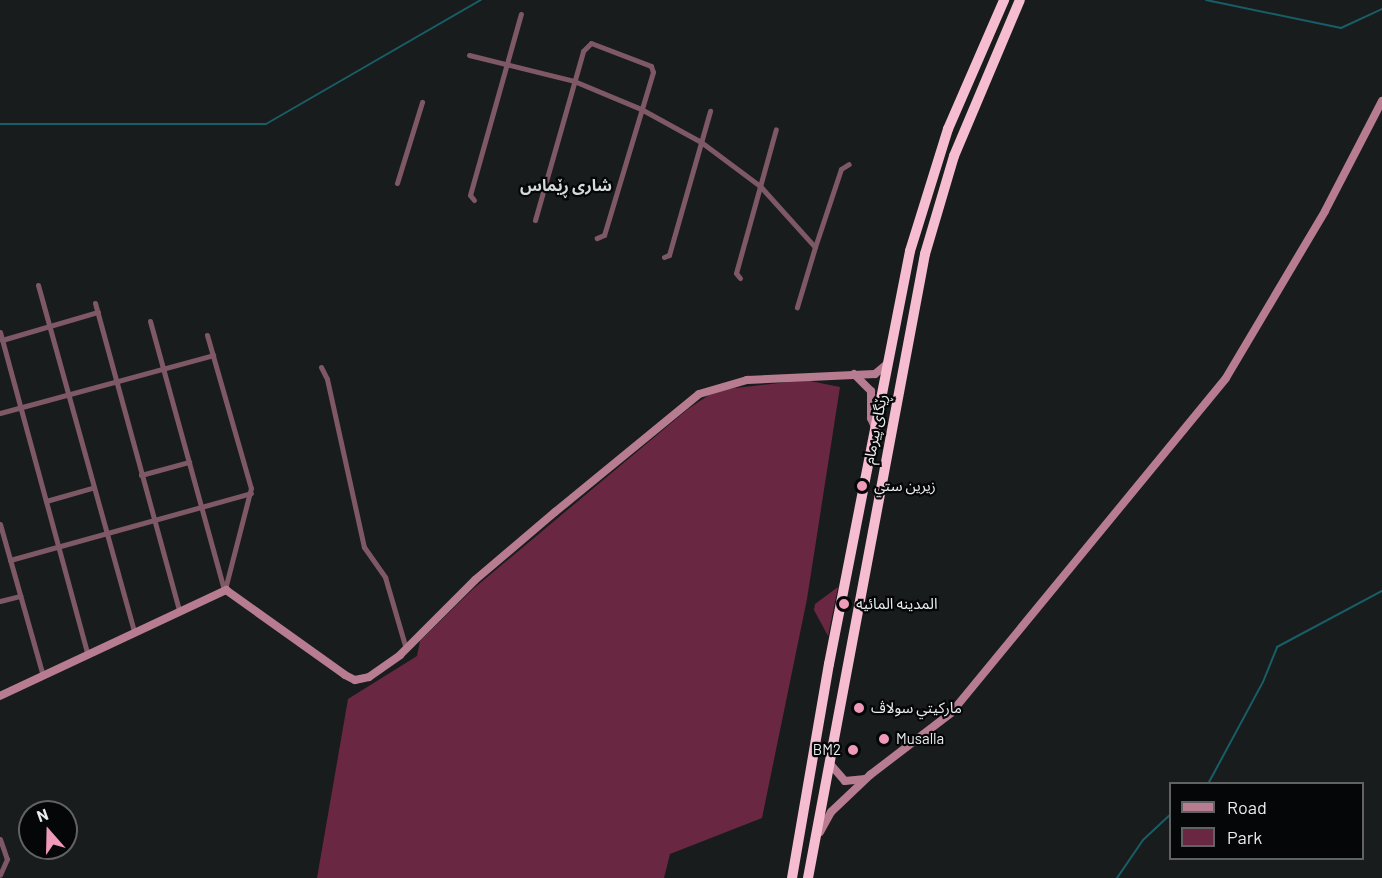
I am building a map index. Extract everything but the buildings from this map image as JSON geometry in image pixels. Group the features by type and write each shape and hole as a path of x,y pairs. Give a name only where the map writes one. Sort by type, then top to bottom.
{"highway":[{"name":"ڕێگای پیرمام","path":"792,878 836,628 910,251 948,129 1004,0"},
{"name":"ڕێگای پیرمام","path":"808,878 853,626 930,235 954,156 1020,0"},
{"path":"836,628 853,626"}],"street":[{"path":"474,200 470,195 505,64 521,14"},
{"path":"535,220 585,46 591,43 651,66 641,109 604,235 597,238"},
{"path":"468,55 574,81 641,109 701,142 760,186 815,247"},
{"path":"813,850 831,812 870,775 951,712 1226,378 1324,211 1382,101"},
{"path":"397,183 422,102"},
{"path":"664,257 669,255 710,111"},
{"path":"740,278 736,273 776,129"},
{"path":"797,308 841,169 849,164"},
{"path":"38,285 104,533 134,632"},
{"path":"95,303 179,611"},
{"path":"88,655 1,336 50,326 98,312"},
{"path":"150,321 224,590"},
{"path":"207,334 251,493 224,590"},
{"path":"0,413 213,354"},
{"path":"0,696 224,590 233,591 355,680 373,675 406,650 475,580 699,394 747,380 875,374 889,363"},
{"path":"321,367 332,398 357,525 367,553 385,577 406,650"},
{"path":"854,374 871,391 871,418 876,428"},
{"path":"141,475 189,462"},
{"path":"46,501 92,488"},
{"path":"10,560 251,493"},
{"path":"0,525 43,676"},
{"path":"0,601 20,596"},
{"path":"830,752 831,766 838,778 852,783 870,775"},
{"path":"0,839 7,858 0,875"}],"green space":[{"path":"805,380 840,387 807,599 762,818 670,854 664,878 317,878 348,699 417,656 420,641 473,589 688,409 709,395 727,389"},
{"path":"838,587 828,636 814,610 815,604"}],"waterway":[{"path":"0,124 266,124 481,0"},
{"path":"1206,0 1341,28 1382,9"},
{"path":"1209,782 1263,682 1277,647 1382,591"},
{"path":"1117,878 1143,840 1169,816"}],"place":[{"name":"زيرين ستي","path":"862,486"},
{"name":"المدينه المائيه","path":"844,604"},
{"name":"ماركيتي سولاڤ","path":"859,708"},
{"name":"Musalla","path":"884,739"},
{"name":"BM2","path":"853,750"}],"district":[{"name":"شاری ڕێماس","path":"566,185"}]}
